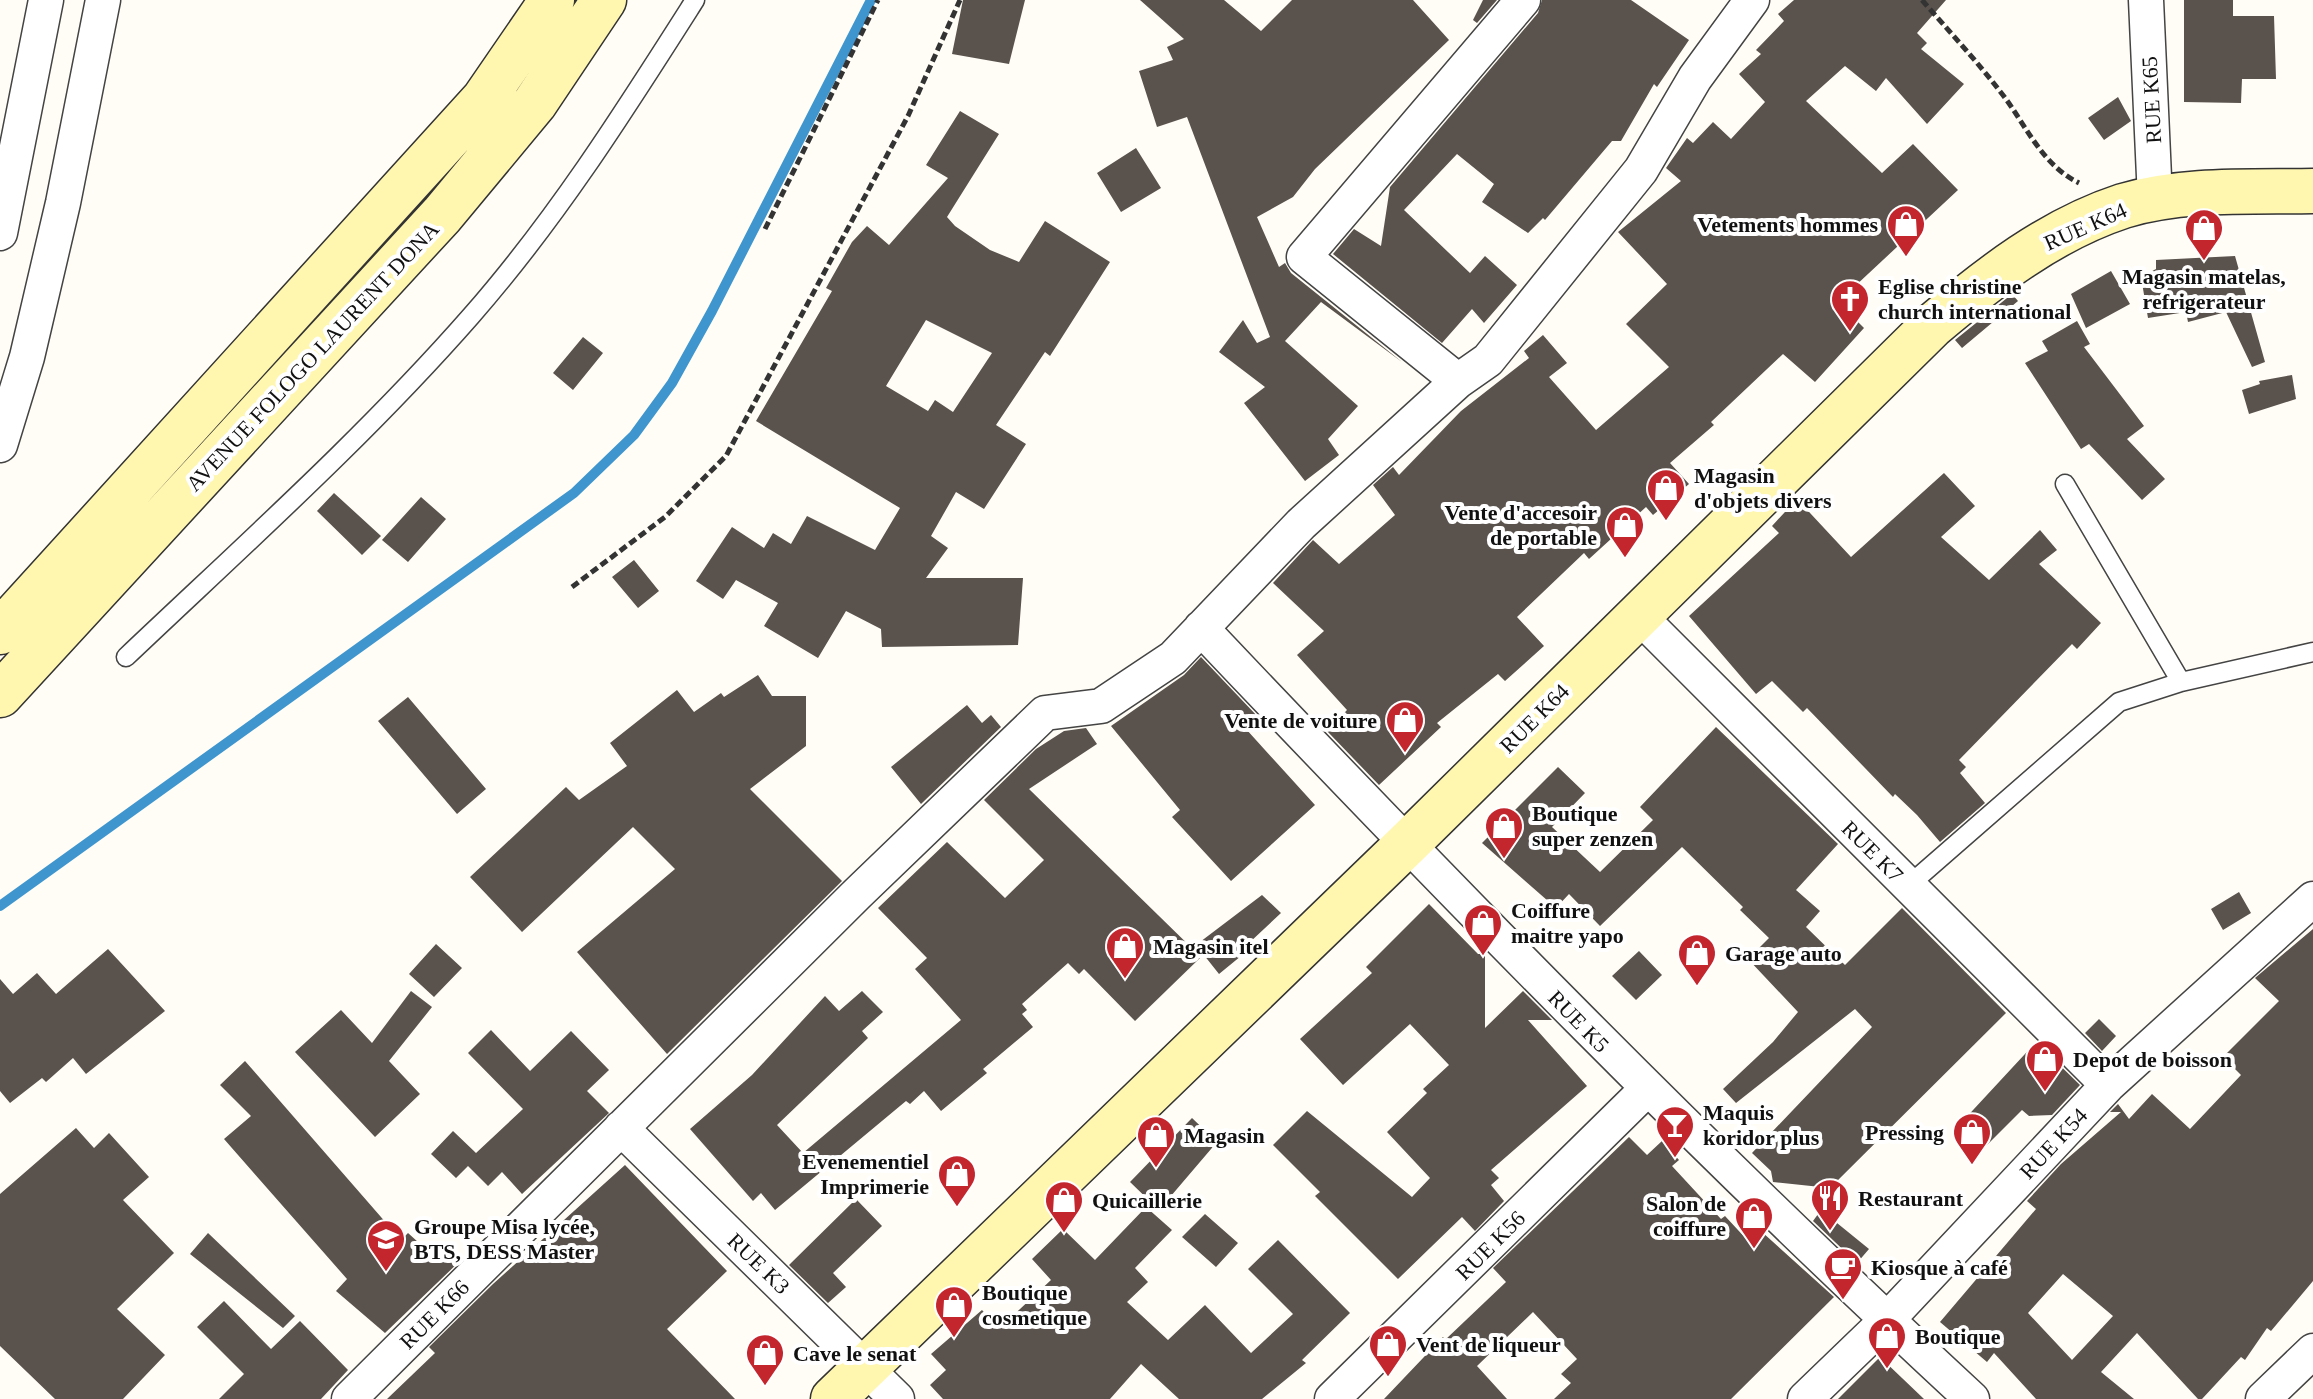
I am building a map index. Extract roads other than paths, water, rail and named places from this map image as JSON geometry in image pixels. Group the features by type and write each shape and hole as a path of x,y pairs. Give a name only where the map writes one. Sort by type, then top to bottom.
{"street":[{"path":"0,233 46,0"},
{"path":"0,445 27,357 63,203 103,0"},
{"name":"AVENUE FOLOGO LAURENT DONA","path":"0,632 484,99 552,0"},
{"name":"AVENUE FOLOGO LAURENT DONA","path":"0,695 442,215 535,103 604,0"},
{"path":"1458,381 1304,257 1523,0"},
{"name":"RUE K66","path":"349,1399 1045,713 1101,706 1173,658 1301,524 1458,381 1488,360 1641,170 1695,78 1752,0"},
{"name":"RUE K65","path":"2139,203 2146,0"},
{"name":"RUE K64","path":"833,1399 1406,845 1932,326 1991,277 2049,238 2139,203 2237,192 2313,191"},
{"name":"RUE K7","path":"1638,615 2108,1085"},
{"name":"RUE K5","path":"1201,628 1406,845 1646,1090 1972,1399"},
{"name":"RUE K54","path":"1805,1399 1887,1320 2108,1085 2313,899"},
{"name":"RUE K56","path":"1332,1399 1646,1090"},
{"name":"RUE K3","path":"621,1128 897,1399"},
{"path":"2263,1399 2313,1351"}],"lane":[{"path":"126,657 319,474 471,316 580,181 695,0"},
{"path":"2065,484 2181,682"},
{"path":"1908,886 2119,702 2181,682 2313,652"}],"waterway":[{"path":"0,906 574,493 634,435 672,383 712,311 871,0"}],"place":[{"name":"Vetements hommes","path":"1906,258"},
{"name":"Magasin matelas, refrigerateur","path":"2204,262"},
{"name":"Eglise christine church international","path":"1850,333"},
{"name":"Magasin d'objets divers","path":"1666,522"},
{"name":"Vente d'accesoir de portable","path":"1625,559"},
{"name":"Vente de voiture","path":"1405,754"},
{"name":"Boutique super zenzen","path":"1504,860"},
{"name":"Coiffure maitre yapo","path":"1483,957"},
{"name":"Magasin itel","path":"1125,980"},
{"name":"Garage auto","path":"1697,987"},
{"name":"Depot de boisson","path":"2045,1093"},
{"name":"Maquis koridor plus","path":"1675,1159"},
{"name":"Pressing","path":"1972,1166"},
{"name":"Magasin","path":"1156,1169"},
{"name":"Evenementiel Imprimerie","path":"957,1208"},
{"name":"Restaurant","path":"1830,1232"},
{"name":"Quicaillerie","path":"1064,1234"},
{"name":"Salon de coiffure","path":"1754,1250"},
{"name":"Groupe Misa lycée, BTS, DESS Master","path":"386,1273"},
{"name":"Kiosque à café","path":"1843,1301"},
{"name":"Boutique cosmetique","path":"954,1339"},
{"name":"Boutique","path":"1887,1370"},
{"name":"Vent de liqueur","path":"1388,1378"},
{"name":"Cave le senat","path":"765,1387"}]}
